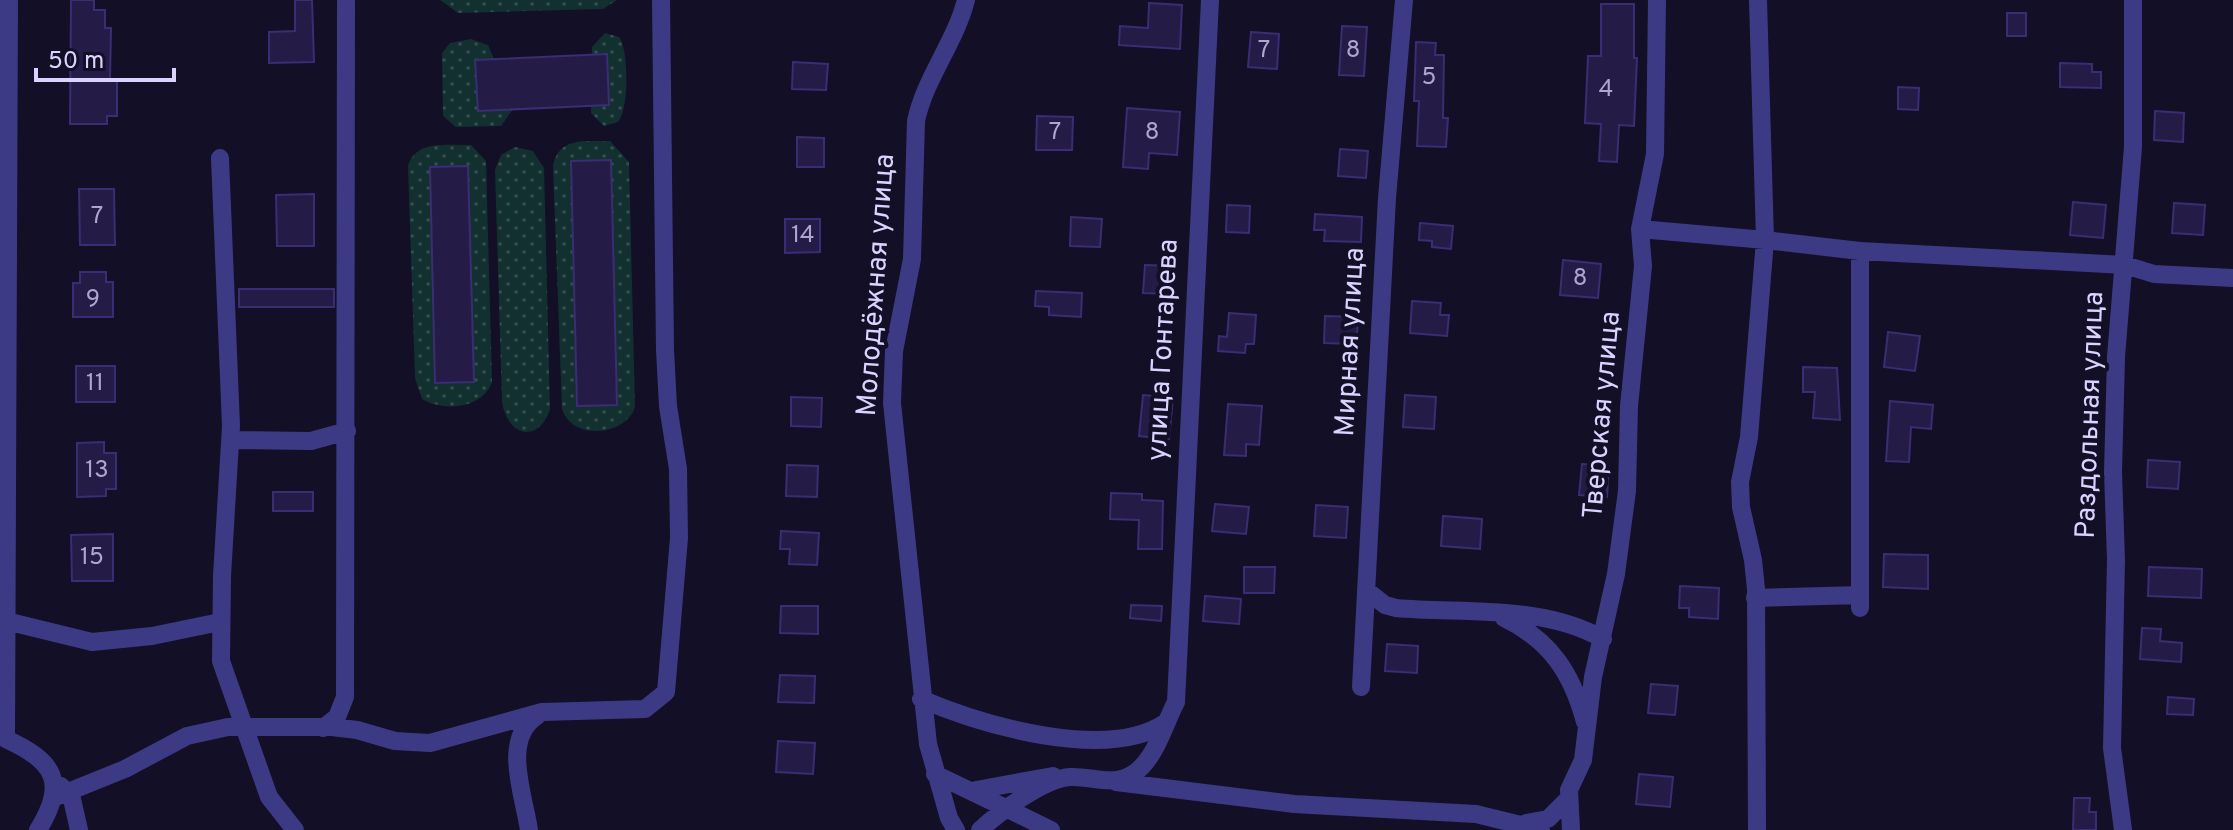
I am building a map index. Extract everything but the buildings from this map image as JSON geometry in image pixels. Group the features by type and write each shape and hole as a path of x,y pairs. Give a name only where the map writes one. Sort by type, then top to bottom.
{"street":[{"path":"9,0 6,739 49,767 80,829"},
{"path":"323,728 337,717 345,697 347,431 343,155 346,0"},
{"path":"38,830 59,791 187,736 228,727 323,728 357,730 377,737 430,743 542,712 645,709 666,692 670,680 679,538 678,469 668,406 665,350 661,0"},
{"name":"Молодёжная улица","path":"956,830 935,774 921,699 892,403 894,351 912,259 916,121 920,101 960,22 966,0"},
{"name":"улица Гонтарева","path":"1165,723 1176,702 1210,0"},
{"name":"Мирная улица","path":"1361,687 1387,198 1404,0"},
{"name":"Тверская улица","path":"1571,830 1568,799 1583,760 1593,677 1616,574 1627,491 1629,406 1643,266 1640,229 1655,154 1657,0"},
{"path":"1757,830 1755,598 1753,560 1741,507 1740,482 1749,437 1765,240 1758,0"},
{"name":"Раздольная улица","path":"2123,830 2112,748 2111,687 2116,357 2133,147 2133,0"},
{"path":"220,158 231,440 220,622 221,661 269,797 295,830"},
{"path":"1640,229 1860,251 2125,265 2154,274 2233,278"},
{"path":"1755,598 1860,601 1860,251"},
{"path":"231,440 311,441 347,431"},
{"path":"1366,590 1385,605 1396,608 1490,612 1568,625 1603,639"},
{"path":"1490,612 1528,630 1563,664 1572,679 1588,732"},
{"path":"6,621 92,642 152,636 220,622"},
{"path":"345,697 357,724 377,737"},
{"path":"921,699 963,717 1100,741 1150,733 1165,723"},
{"path":"529,830 516,753 523,730 542,712"},
{"path":"1109,781 1127,778 1154,752 1165,723"},
{"path":"1154,752 1159,775 1184,792"},
{"path":"935,774 1051,830"},
{"path":"973,790 998,789 1040,777 1068,776 1294,804 1476,814 1534,827 1548,819 1568,799"},
{"path":"980,830 1006,809 1068,776"}],"green space":[{"path":"440,0 617,0 603,9 458,13"},
{"path":"605,33 619,37 625,54 626,80 622,115 618,122 604,126 591,113 592,47"},
{"path":"471,39 488,45 494,59 475,60 478,110 513,109 501,126 456,127 443,116 442,53 450,43"},
{"path":"610,141 629,162 635,407 630,417 621,424 599,431 576,426 562,409 553,165 561,149 575,142"},
{"path":"471,145 486,161 492,382 480,398 471,403 441,406 422,399 415,378 408,166 412,157 425,148"},
{"path":"515,147 533,151 544,168 550,410 538,428 530,432 523,432 510,422 502,402 495,170 501,155"}]}
